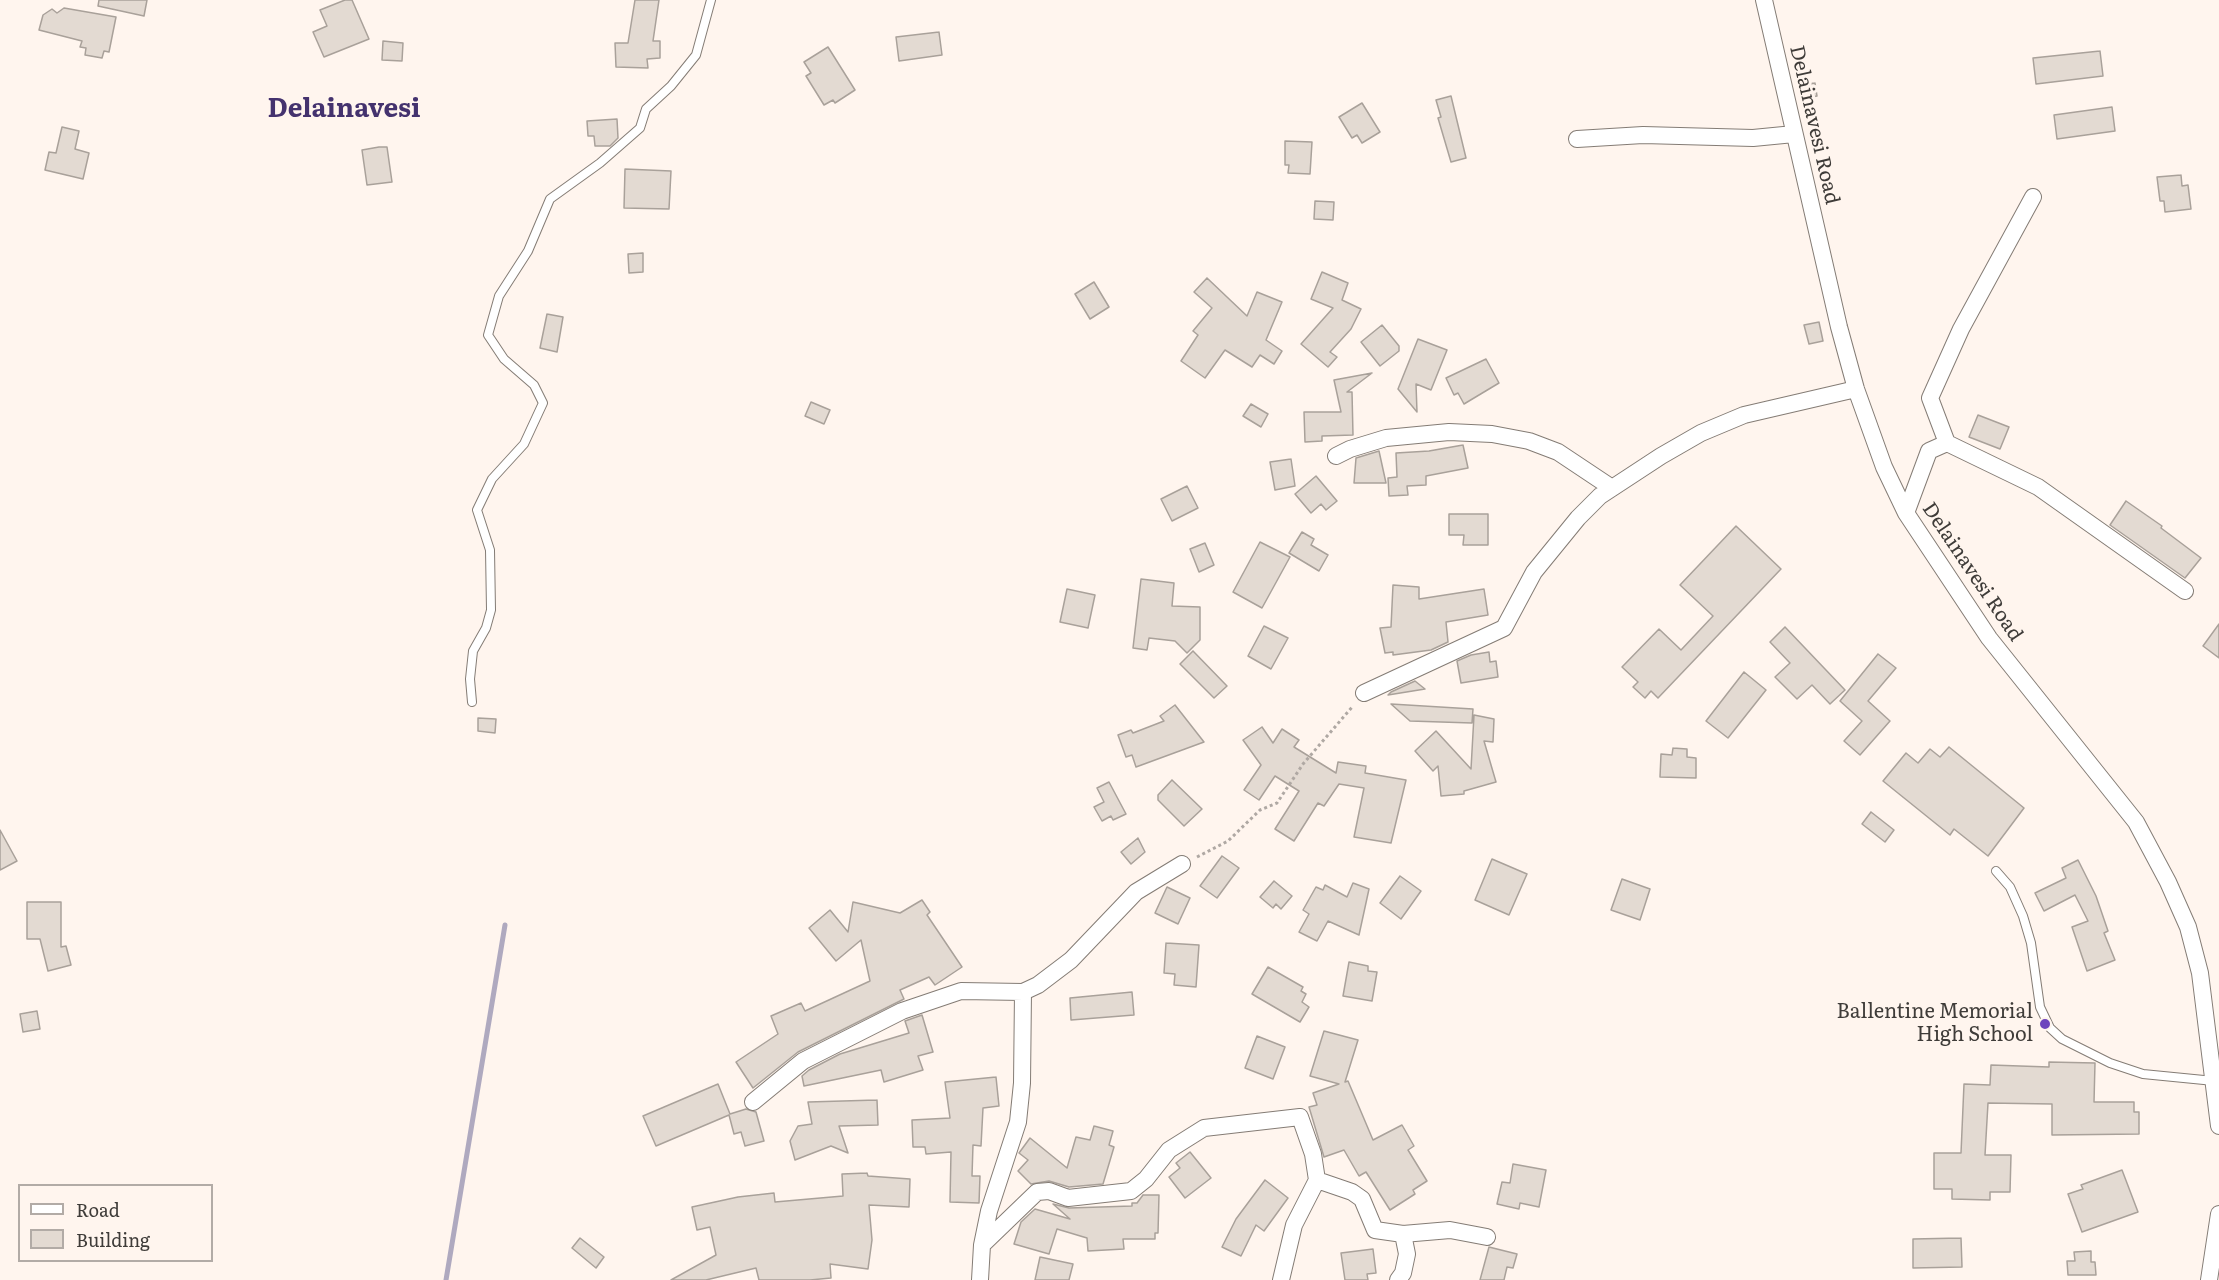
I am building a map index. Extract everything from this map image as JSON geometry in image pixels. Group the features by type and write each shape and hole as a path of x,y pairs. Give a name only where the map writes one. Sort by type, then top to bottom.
{"street":[{"name":"Delainavesi Road","path":"1764,0 1839,327 1856,389 1884,467 1906,513 1989,638 2136,822 2188,927 2200,973 2219,1126"},
{"path":"1576,140 1651,135 1753,138 1794,134"},
{"path":"2033,197 1961,330 1930,398 1947,443 2038,487 2185,591"},
{"path":"1364,693 1504,628 1534,572 1578,518 1612,488 1681,443 1722,423 1767,408 1856,389"},
{"path":"1336,456 1350,449 1386,438 1449,432 1492,434 1529,441 1558,452 1612,488"},
{"path":"1906,513 1929,451 1947,443"},
{"path":"753,1102 803,1061 902,1011 961,991 1023,992 1038,985 1071,960 1136,892 1182,864"},
{"path":"980,1280 982,1245 998,1176 1018,1122 1023,992"},
{"path":"982,1245 1037,1192 1049,1191 1068,1198 1131,1191 1146,1179 1169,1150 1204,1128 1300,1118 1313,1154 1317,1180 1294,1226 1281,1280"},
{"path":"1317,1180 1352,1192 1362,1199 1375,1230 1404,1234 1450,1230 1487,1237"},
{"path":"2209,1280 2219,1214"},
{"path":"1398,1280 1403,1273 1407,1254 1404,1234"}],"lane":[{"path":"472,702 470,680 473,651 486,628 491,610 490,550 477,510 492,479 524,444 543,403 534,386 504,358 488,335 499,296 528,251 550,199 600,163 640,128 646,109 672,86 696,55 711,0"},
{"path":"1996,871 2010,887 2023,916 2031,943 2040,1007 2050,1028 2062,1039 2110,1063 2143,1074 2214,1081"}],"path":[{"path":"1182,864 1228,842 1260,810 1277,803 1303,764 1364,693"}],"building":[{"path":"99,0 147,0 144,16 98,6"},
{"path":"345,0 352,0 369,39 324,57 313,32 327,26 320,10"},
{"path":"635,0 659,0 653,41 660,41 660,58 647,59 648,68 616,67 615,43 628,43"},
{"path":"64,8 116,17 109,52 104,51 102,58 85,55 86,48 80,47 82,41 39,30 43,15 52,9 57,13"},
{"path":"939,32 942,55 899,61 896,37"},
{"path":"383,41 403,43 402,61 382,60"},
{"path":"828,47 855,90 835,103 833,100 824,105 806,76 811,73 804,62"},
{"path":"2100,51 2103,76 2036,84 2033,58"},
{"path":"1815,83 1817,96 1801,99 1799,85"},
{"path":"1451,96 1466,158 1451,162 1438,118 1441,117 1436,100"},
{"path":"1362,103 1380,132 1362,143 1357,135 1352,138 1339,117"},
{"path":"2112,107 2115,131 2057,139 2054,115"},
{"path":"617,119 618,138 610,146 595,146 594,136 588,136 587,121"},
{"path":"62,127 79,131 75,149 89,153 83,179 45,170 49,152 56,153"},
{"path":"1285,141 1312,142 1310,174 1288,173 1289,165 1285,165"},
{"path":"387,147 392,182 367,185 362,150"},
{"path":"625,169 671,171 669,209 624,208"},
{"path":"2181,175 2182,186 2188,185 2191,209 2165,212 2164,201 2160,201 2157,177"},
{"path":"1315,201 1334,202 1333,220 1314,219"},
{"path":"643,253 643,272 629,273 628,254"},
{"path":"1322,272 1348,283 1342,300 1361,309 1351,329 1330,352 1337,357 1328,367 1301,344 1333,308 1311,299"},
{"path":"1207,278 1247,316 1257,292 1282,302 1266,340 1282,351 1274,364 1260,355 1252,367 1225,350 1205,378 1181,361 1198,335 1193,331 1212,308 1194,292"},
{"path":"1094,282 1109,307 1090,319 1075,294"},
{"path":"547,314 563,317 557,352 540,348"},
{"path":"1819,322 1823,341 1809,344 1804,325"},
{"path":"1382,325 1399,346 1399,351 1380,366 1361,342"},
{"path":"1418,339 1447,350 1431,390 1416,384 1417,412 1398,389"},
{"path":"1486,359 1499,383 1464,404 1458,393 1454,395 1446,378"},
{"path":"1372,373 1347,392 1352,392 1353,435 1322,436 1322,441 1305,442 1304,412 1341,412 1334,380"},
{"path":"811,402 830,410 824,424 805,416"},
{"path":"1251,404 1268,414 1261,427 1243,416"},
{"path":"1978,415 2009,427 2000,449 1969,437"},
{"path":"1463,445 1468,468 1426,476 1426,485 1407,486 1408,495 1389,496 1388,478 1397,477 1396,453 1429,451"},
{"path":"1379,451 1386,483 1354,483 1356,458"},
{"path":"1291,459 1295,486 1275,490 1270,462"},
{"path":"1316,476 1337,501 1326,510 1321,504 1311,513 1295,494"},
{"path":"1187,486 1198,508 1172,521 1161,499"},
{"path":"2126,501 2162,526 2161,528 2201,558 2185,578 2110,525"},
{"path":"1449,514 1488,514 1488,545 1463,545 1464,535 1449,535"},
{"path":"1736,526 1781,569 1658,698 1651,691 1645,698 1633,687 1638,682 1622,667 1659,629 1681,650 1713,616 1680,585"},
{"path":"1302,532 1314,539 1311,545 1328,555 1319,571 1289,553"},
{"path":"1260,542 1290,557 1262,608 1233,592"},
{"path":"1205,543 1214,565 1199,572 1190,549"},
{"path":"1141,579 1174,583 1172,606 1200,607 1200,640 1187,653 1175,641 1149,638 1147,650 1133,648"},
{"path":"1393,585 1419,587 1419,599 1484,589 1488,615 1446,622 1448,642 1431,650 1393,655 1393,652 1385,653 1380,628 1391,627"},
{"path":"1067,589 1095,595 1088,628 1060,622"},
{"path":"2219,624 2219,658 2203,646"},
{"path":"1264,626 1288,638 1271,669 1248,656"},
{"path":"1785,627 1845,690 1830,704 1812,685 1797,699 1775,677 1790,663 1770,642"},
{"path":"1193,651 1227,686 1214,698 1180,664"},
{"path":"1489,652 1490,662 1496,661 1498,677 1461,683 1457,661 1471,655"},
{"path":"1878,654 1896,668 1868,701 1890,721 1860,755 1844,741 1862,721 1840,701"},
{"path":"1744,672 1766,690 1728,738 1706,721"},
{"path":"1415,681 1425,689 1388,695 1391,692"},
{"path":"1391,704 1473,709 1472,723 1410,721"},
{"path":"1175,705 1204,742 1136,767 1132,755 1126,757 1118,735 1131,730 1133,733 1164,721 1160,716"},
{"path":"1474,715 1494,719 1493,742 1484,741 1496,782 1464,791 1464,794 1441,796 1438,766 1433,771 1415,751 1436,731 1471,769"},
{"path":"478,718 496,719 495,733 478,731"},
{"path":"1262,727 1273,743 1282,729 1299,740 1294,747 1336,773 1338,762 1366,766 1365,773 1406,780 1391,843 1354,837 1364,788 1339,784 1324,806 1318,803 1294,841 1275,829 1299,791 1275,776 1259,800 1244,790 1261,765 1243,740"},
{"path":"1949,747 2024,808 1988,856 1954,829 1950,835 1883,781 1906,753 1918,763 1930,749 1940,757"},
{"path":"1673,748 1687,749 1687,757 1696,758 1696,778 1660,777 1661,754 1672,755"},
{"path":"1172,780 1202,809 1184,826 1158,800 1158,795"},
{"path":"1109,782 1126,814 1113,820 1111,816 1102,821 1094,807 1104,802 1097,788"},
{"path":"1871,812 1894,830 1885,842 1862,824"},
{"path":"0,830 17,861 0,870"},
{"path":"1138,838 1145,852 1131,864 1121,852"},
{"path":"1222,856 1239,868 1217,898 1200,886"},
{"path":"1492,859 1527,874 1509,915 1475,900"},
{"path":"2078,860 2096,896 2108,931 2104,933 2115,960 2087,971 2072,927 2088,921 2075,895 2044,911 2035,893 2066,878 2062,868"},
{"path":"1400,876 1421,891 1401,919 1380,903"},
{"path":"1622,879 1650,889 1640,920 1611,910"},
{"path":"1274,881 1292,896 1281,909 1276,904 1273,908 1260,897"},
{"path":"1353,883 1369,889 1359,935 1328,921 1317,941 1299,932 1309,914 1303,910 1316,887 1323,890 1325,885 1347,897"},
{"path":"1167,887 1190,898 1178,924 1155,913"},
{"path":"922,900 930,912 927,915 962,967 935,985 929,977 900,990 904,999 798,1052 753,1088 736,1062 778,1034 771,1016 801,1003 805,1011 870,981 861,940 836,961 809,928 830,910 848,932 853,902 900,913"},
{"path":"27,902 61,902 61,947 66,946 71,965 48,971 40,939 27,939"},
{"path":"1166,943 1199,945 1196,987 1174,985 1175,974 1164,973"},
{"path":"1349,962 1368,966 1368,971 1377,972 1372,1001 1343,996"},
{"path":"1268,967 1303,987 1301,991 1306,994 1302,1002 1309,1007 1300,1022 1252,994"},
{"path":"1132,992 1134,1015 1071,1020 1070,998"},
{"path":"37,1011 40,1029 23,1032 20,1014"},
{"path":"922,1015 933,1052 918,1056 923,1070 884,1082 881,1070 804,1086 802,1076 809,1070 840,1054 909,1033 905,1021"},
{"path":"1324,1031 1358,1040 1345,1082 1348,1081 1373,1140 1402,1125 1414,1146 1408,1150 1427,1181 1413,1190 1415,1194 1390,1210 1366,1172 1359,1176 1344,1150 1324,1157 1309,1107 1317,1105 1313,1093 1339,1084 1310,1076"},
{"path":"1257,1036 1285,1047 1273,1079 1245,1068"},
{"path":"2049,1062 2095,1063 2094,1102 2134,1102 2134,1112 2139,1112 2139,1134 2052,1135 2052,1104 1988,1103 1985,1155 2011,1155 2010,1192 1990,1192 1990,1200 1952,1199 1952,1189 1934,1189 1934,1153 1961,1153 1964,1084 1990,1085 1991,1065 2049,1067"},
{"path":"996,1077 999,1106 983,1108 981,1146 973,1145 972,1176 980,1176 979,1203 950,1202 951,1152 926,1154 925,1147 913,1147 912,1120 950,1118 945,1082"},
{"path":"718,1084 730,1114 746,1109 756,1112 764,1141 745,1146 741,1132 734,1134 729,1115 656,1146 643,1116"},
{"path":"877,1100 878,1125 839,1126 848,1153 831,1146 795,1160 790,1141 798,1126 812,1124 808,1102"},
{"path":"1094,1126 1113,1131 1109,1145 1114,1147 1103,1184 1069,1187 1049,1181 1031,1184 1018,1171 1028,1160 1019,1153 1030,1138 1067,1168 1076,1137 1090,1140"},
{"path":"1190,1152 1211,1178 1185,1198 1169,1177 1180,1168 1176,1163"},
{"path":"1513,1164 1546,1170 1539,1207 1520,1203 1519,1209 1497,1204 1502,1182 1510,1183"},
{"path":"2122,1170 2138,1212 2082,1232 2068,1194 2083,1189 2081,1185"},
{"path":"867,1173 868,1176 910,1179 909,1207 869,1205 872,1240 868,1269 830,1264 831,1278 810,1280 759,1280 756,1268 706,1280 671,1280 716,1255 710,1227 697,1230 692,1207 738,1197 774,1193 775,1202 843,1196 842,1174"},
{"path":"1265,1180 1288,1198 1264,1231 1256,1225 1241,1256 1222,1247 1236,1219"},
{"path":"1143,1195 1159,1195 1158,1233 1155,1233 1155,1239 1123,1239 1124,1249 1088,1251 1087,1238 1057,1229 1049,1254 1014,1244 1021,1222 1035,1209 1070,1219 1053,1204 1069,1208 1132,1206 1132,1203 1137,1203"},
{"path":"580,1238 604,1257 596,1268 572,1248"},
{"path":"1961,1238 1962,1267 1913,1268 1913,1239"},
{"path":"1489,1247 1517,1254 1513,1268 1507,1267 1504,1280 1480,1280"},
{"path":"1373,1249 1376,1273 1367,1274 1368,1280 1345,1280 1341,1253"},
{"path":"2091,1251 2091,1262 2095,1262 2096,1275 2068,1275 2067,1261 2075,1261 2074,1252"},
{"path":"1040,1257 1073,1264 1069,1280 1035,1280"}],"waterway":[{"path":"446,1280 505,925"}],"place":[{"name":"Ballentine Memorial High School","path":"2045,1024"}],"district":[{"name":"Delainavesi","path":"344,109"}]}
